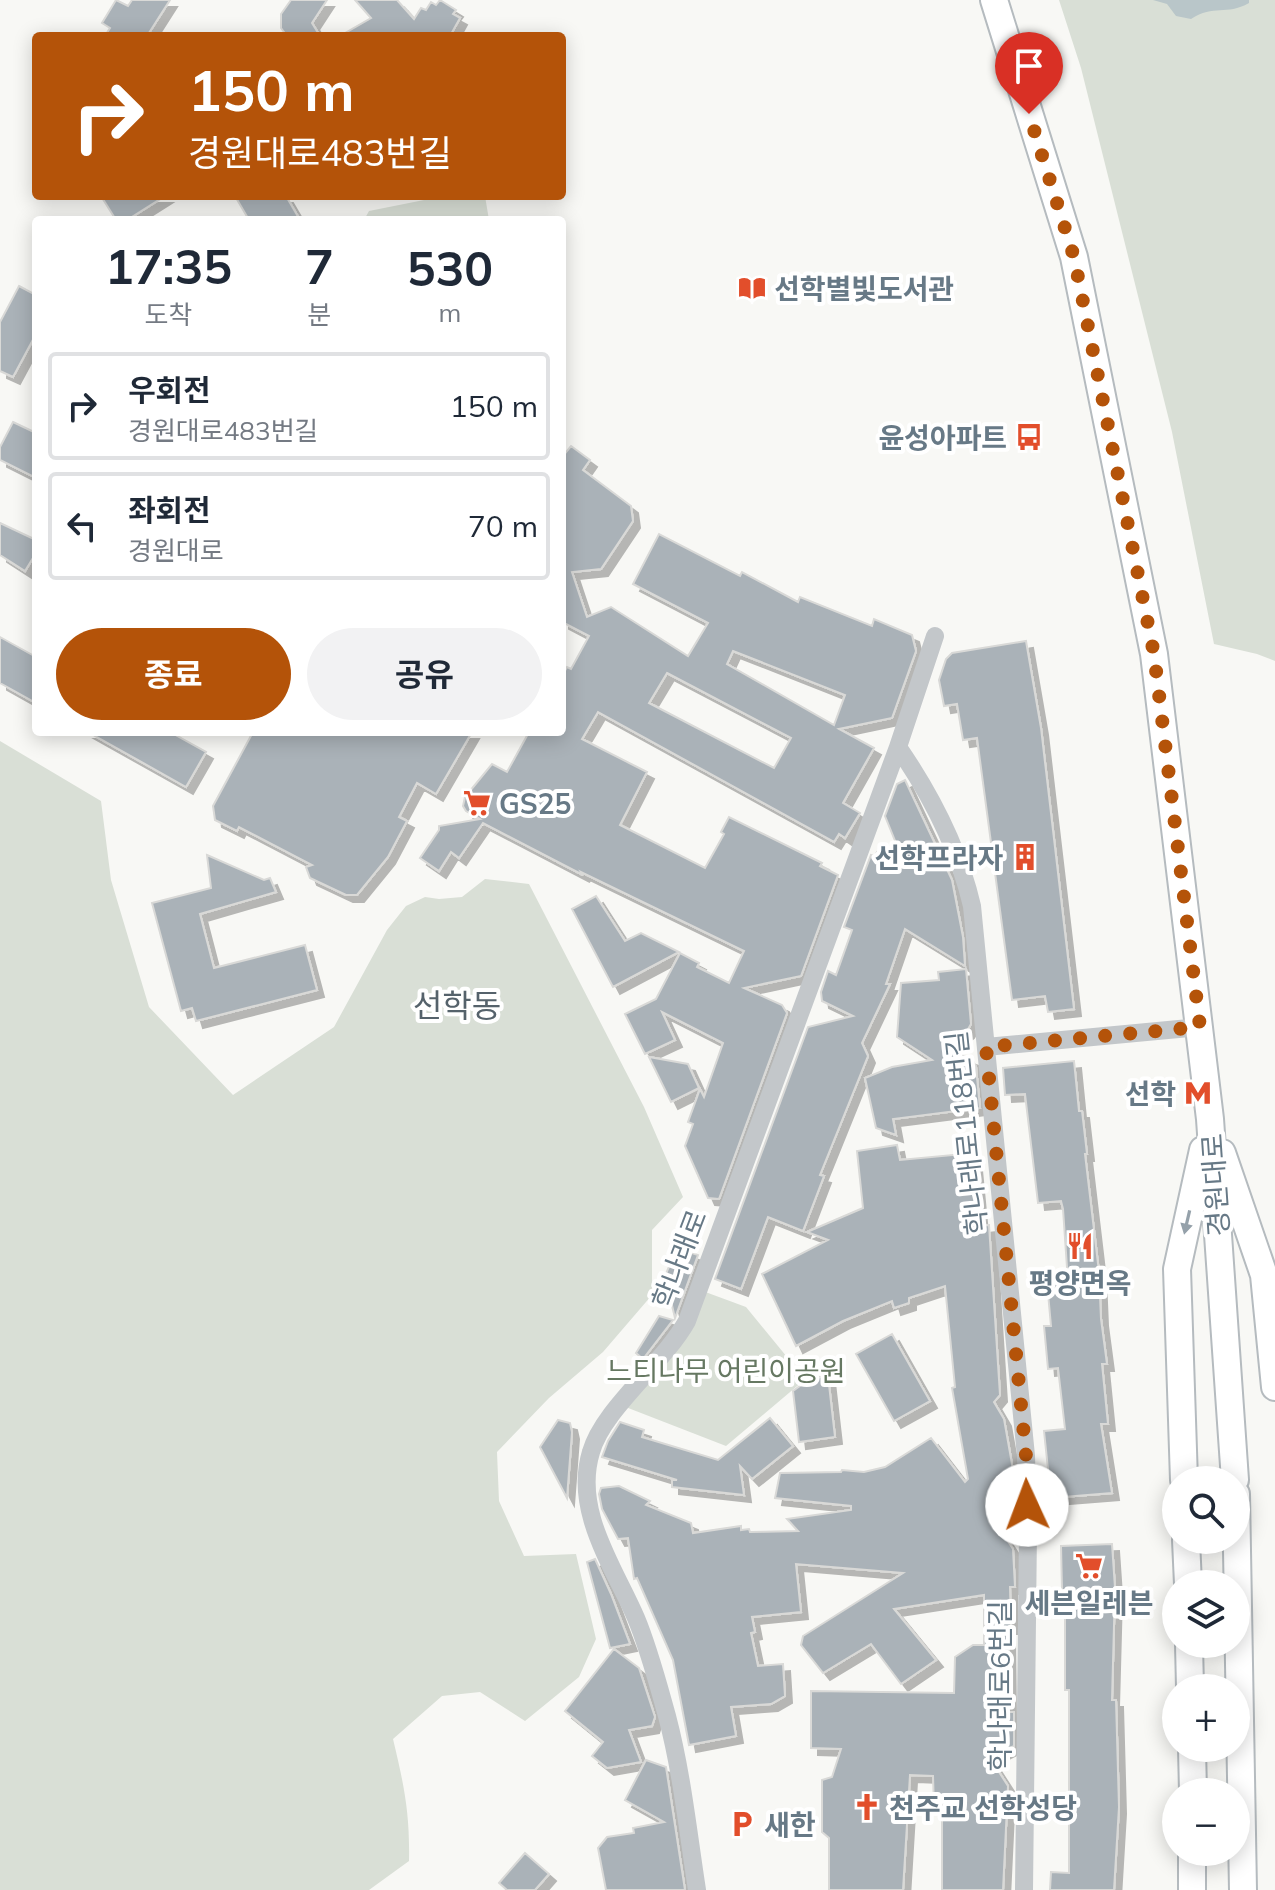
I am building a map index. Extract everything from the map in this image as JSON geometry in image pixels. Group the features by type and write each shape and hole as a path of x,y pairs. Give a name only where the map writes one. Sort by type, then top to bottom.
{"main road":[{"name":"경원대로","path":"994,0 1074,257 1154,654 1210,1119 1234,1466"},
{"path":"1210,1119 1264,1275 1275,1387"},
{"path":"1184,1466 1177,1269 1210,1119"},
{"path":"1237,1554 1243,1890"},
{"path":"1192,1866 1192,1890"}],"street":[{"name":"학나래로","path":"697,1890 676,1755 666,1714 637,1621 595,1532 589,1506 590,1454 599,1430 667,1352 687,1321 898,747 935,636"},
{"name":"학나래로118번길","path":"898,747 925,788 967,883 972,906 1026,1456 1028,1530"},
{"path":"986,1047 1200,1027"},
{"name":"학나래로6번길","path":"1024,1890 1028,1530"}],"green space":[{"path":"1059,0 1275,0 1275,661 1214,644 1172,432 1081,68"},
{"path":"424,200 486,200 488,216 366,216 369,211"},
{"path":"0,741 101,801 111,880 149,1007 233,1095 334,1027 387,930 406,906 425,897 462,897 485,879 529,884 644,1107 683,1197 652,1230 652,1295 603,1352 549,1398 497,1452 499,1501 524,1556 576,1554 596,1639 579,1677 525,1721 480,1692 442,1696 393,1739 406,1799 409,1861 369,1890 0,1890"},
{"name":"느티나무 어린이공원","path":"700,1290 746,1307 796,1368 808,1371 809,1376 726,1446 623,1406"}],"shaded area":[{"path":"1153,0 1249,0 1249,3 1233,9 1207,12 1191,19 1176,16 1167,4"}],"building":[{"path":"116,0 128,6 132,0 170,0 150,32 108,32 110,28 102,23"},
{"path":"291,0 327,0 312,23 318,32 284,32 281,14"},
{"path":"355,0 397,0 414,19 421,8 426,10 431,2 436,5 440,0 456,10 453,14 460,18 452,32 347,32 371,18"},
{"path":"104,200 159,200 133,216 114,216"},
{"path":"237,200 288,200 298,216 247,216"},
{"path":"19,286 32,293 32,341 13,377 0,371 0,322"},
{"path":"13,422 32,431 32,476 0,460 0,447"},
{"path":"571,446 590,460 583,470 631,506 633,521 601,569 572,572 587,617 611,607 688,656 708,623 633,584 659,534 798,602 800,597 872,626 874,619 912,635 916,651 892,718 839,729 874,748 843,803 860,813 845,838 839,834 834,842 598,712 582,739 647,772 620,825 705,868 724,834 721,832 729,817 822,863 820,866 838,875 801,976 744,988 782,1005 787,1013 719,1199 708,1198 685,1146 693,1124 688,1122 700,1089 704,1097 723,1043 662,1012 675,1040 645,1054 625,1014 656,999 680,953 699,963 697,967 729,983 744,951 581,872 583,875 483,823 459,858 451,852 439,871 420,858 439,826 480,819 463,806 465,797 492,764 507,772 527,736 566,736 566,669 571,669 589,636 566,624 566,452","holes":["733,651 845,695 834,725 727,664","667,673 791,738 774,768 649,703"]},
{"path":"0,523 32,538 32,560 25,571 0,555"},
{"path":"0,637 32,655 32,701 0,683"},
{"path":"1026,641 1041,728 1074,1009 1048,1012 1045,996 1012,1000 977,738 963,740 957,704 944,706 939,680 946,659 952,653"},
{"path":"95,736 177,736 206,752 186,787"},
{"path":"251,736 470,736 436,794 417,783 399,817 407,821 388,857 357,895 346,895 310,878 306,867 312,865 239,827 237,831 215,820 213,806"},
{"path":"905,780 952,880 965,966 905,929 886,984 890,984 862,1043 868,1056 820,1175 824,1176 803,1231 768,1217 741,1289 715,1279 808,1027 853,1016 822,1001 821,992 828,971 836,975 852,930 844,927 871,855 875,856 877,852 904,863 885,816 897,784"},
{"path":"207,855 264,880 270,878 276,892 200,914 214,968 305,945 317,990 196,1021 192,1008 181,1011 152,903 211,888"},
{"path":"596,896 625,941 641,933 679,952 613,987 572,909"},
{"path":"966,969 971,1024 967,1031 944,1049 972,1059 976,1067 980,1108 893,1119 896,1135 876,1128 865,1078 892,1067 932,1060 897,1037 901,983 939,980 938,972"},
{"path":"649,1057 688,1064 699,1088 671,1102"},
{"path":"1074,1061 1099,1272 1107,1364 1102,1364 1108,1424 1101,1424 1112,1493 1051,1498 1044,1431 1065,1429 1058,1368 1048,1369 1044,1326 1051,1326 1047,1282 1068,1282 1063,1209 1061,1201 1038,1203 1025,1094 1005,1095 1003,1068"},
{"path":"897,1145 900,1160 974,1153 981,1226 989,1225 1000,1395 994,1402 1004,1419 1012,1464 1015,1511 1000,1529 1013,1549 1015,1587 1010,1587 1011,1627 1008,1627 1009,1712 1014,1712 1014,1746 990,1758 1008,1786 1003,1890 942,1890 942,1798 934,1807 933,1776 910,1775 903,1890 829,1890 829,1838 822,1832 822,1780 832,1777 841,1749 811,1748 811,1691 954,1693 955,1657 973,1645 984,1645 984,1595 894,1609 936,1660 901,1684 871,1644 823,1673 801,1645 803,1636 903,1573 796,1564 801,1612 752,1617 755,1632 751,1633 758,1666 783,1664 785,1696 771,1704 731,1707 736,1736 689,1745 673,1660 637,1578 634,1579 628,1538 618,1539 602,1509 599,1494 601,1488 619,1486 650,1501 646,1505 691,1523 693,1533 741,1526 741,1530 749,1529 750,1532 798,1531 787,1519 851,1510 851,1506 775,1498 780,1473 864,1472 885,1467 931,1438 965,1482 968,1479 952,1388 955,1387 945,1286 909,1298 909,1303 894,1308 892,1301 843,1321 796,1346 762,1274 828,1240 807,1232 863,1208 857,1151"},
{"path":"677,1248 698,1255 675,1318 665,1276"},
{"path":"659,1316 673,1320 643,1359 636,1353"},
{"path":"892,1334 930,1401 894,1421 856,1354"},
{"path":"828,1376 835,1437 799,1442 793,1391 811,1378"},
{"path":"770,1418 793,1446 752,1479 740,1466 744,1495 672,1487 672,1480 677,1480 602,1457 620,1422 644,1430 642,1437 718,1460"},
{"path":"558,1420 570,1423 572,1432 567,1498 540,1447"},
{"path":"1112,1544 1115,1588 1112,1700 1116,1700 1119,1807 1114,1890 1050,1890 1051,1872 1069,1873 1069,1690 1065,1690 1065,1590 1062,1590 1061,1546"},
{"path":"595,1559 630,1644 610,1648 587,1562"},
{"path":"614,1649 639,1668 655,1717 652,1726 629,1730 641,1762 607,1768 592,1756 603,1742 565,1711"},
{"path":"646,1760 666,1767 685,1890 606,1890 598,1848 607,1837 634,1833 633,1828 664,1822 625,1800"},
{"path":"525,1853 549,1874 535,1890 507,1890 499,1883"}],"place":[{"name":"선학별빛도서관","path":"752,288"},
{"name":"윤성아파트","path":"1029,437"},
{"name":"GS25","path":"477,803"},
{"name":"선학프라자","path":"1025,857"},
{"name":"선학","path":"1198,1093"},
{"name":"평양면옥","path":"1080,1246"},
{"name":"세븐일레븐","path":"1089,1566"},
{"name":"천주교 선학성당","path":"867,1807"},
{"name":"새한","path":"742,1824"}],"district":[{"name":"선학동","path":"457,1005"}],"route":[{"path":"1027,1505 1026,1456 986,1047 1200,1027 1154,654 1074,257 1029,114"}]}
